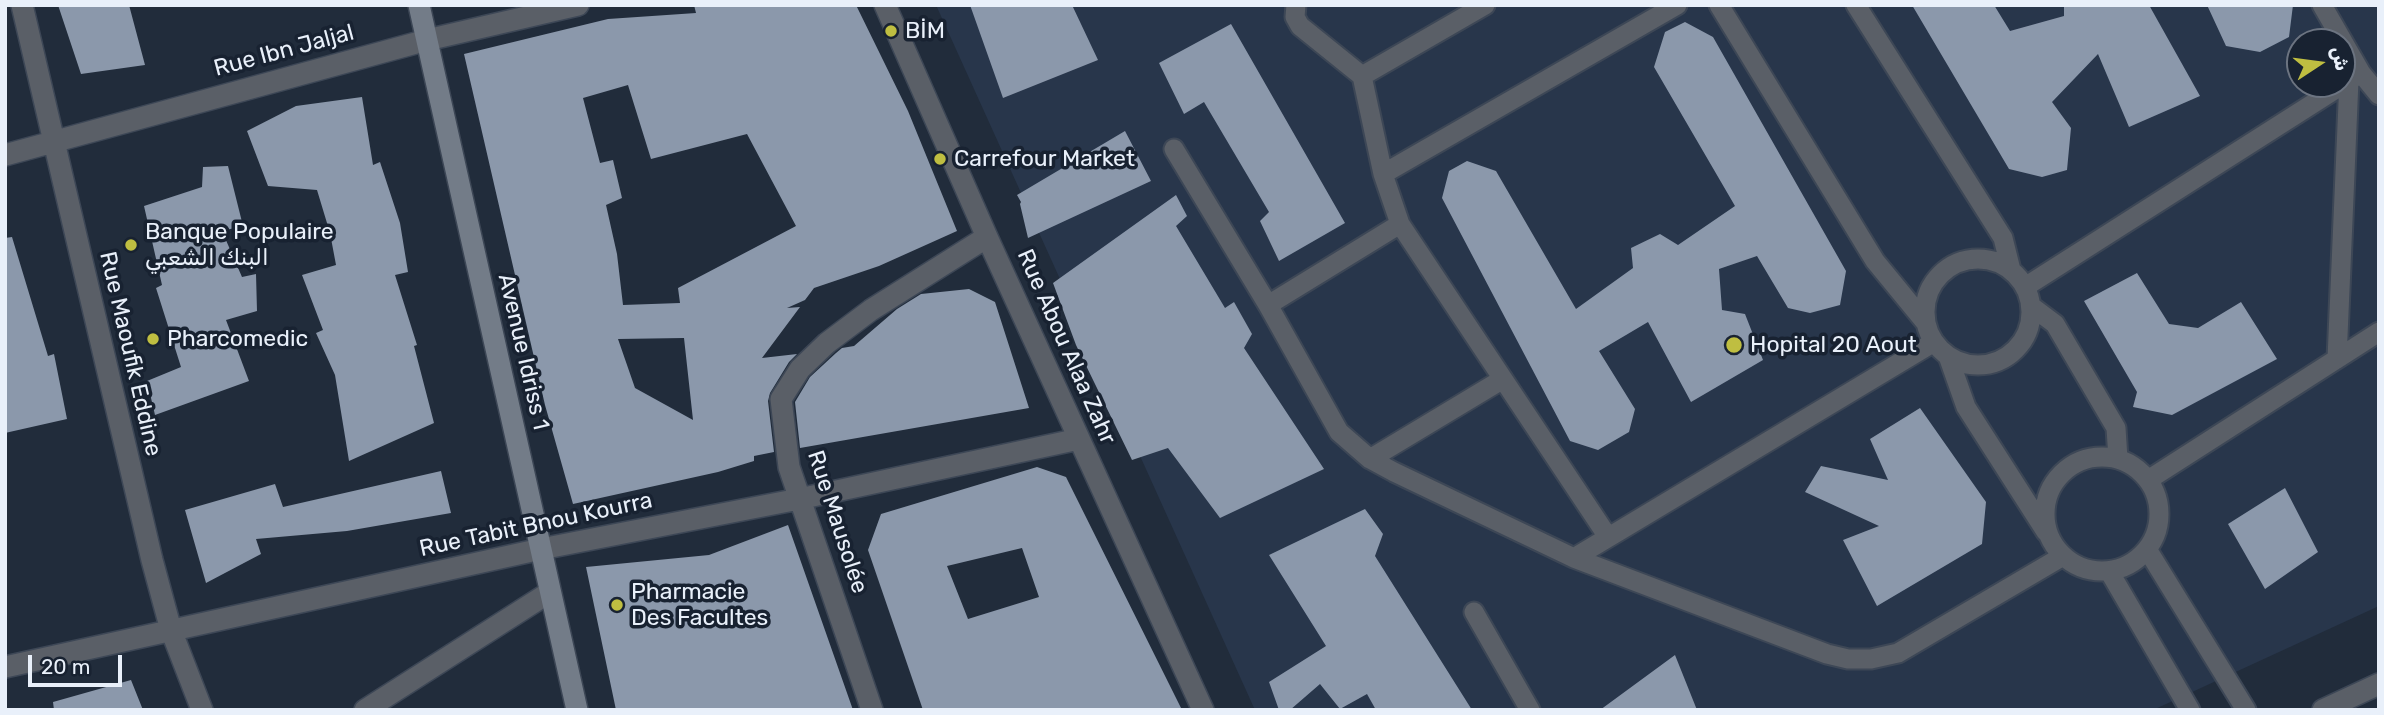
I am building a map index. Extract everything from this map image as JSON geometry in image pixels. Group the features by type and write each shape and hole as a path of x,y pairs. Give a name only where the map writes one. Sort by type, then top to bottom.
{"street":[{"name":"Rue Maoufik Eddine","path":"22,5 152,560 171,630 202,710"},
{"name":"Avenue Idriss 1","path":"419,5 577,710"},
{"name":"Rue Ibn Jaljal","path":"5,155 427,40 578,5"},
{"name":"Rue Abou Alaa Zahr","path":"885,5 987,237 1203,710"},
{"name":"Rue Mausolée","path":"872,710 789,467 781,399 800,369 827,343 871,310 987,237"},
{"name":"Rue Tabit Bnou Kourra","path":"5,667 541,549 799,499 1079,439"},
{"path":"365,710 550,592"},
{"path":"2323,710 2379,684"}],"lane":[{"path":"1296,5 1295,17 1300,26 1362,76 1383,174 1400,224 1608,537"},
{"path":"1362,76 1485,5"},
{"path":"1383,174 1677,5"},
{"path":"1719,5 1875,261 1925,322 1941,349 1966,407 2057,548 2076,565 2092,570 2109,571 2136,560 2147,549 2156,533 2159,515 2156,496 2148,480 2135,467 2118,459 2099,457 2081,461 2064,471 2053,485 2046,503 2046,522 2057,548"},
{"path":"1856,5 2003,238 2011,270"},
{"path":"2322,5 2333,28"},
{"path":"2356,78 2379,95"},
{"path":"2025,287 2322,98"},
{"path":"2337,359 2354,98"},
{"path":"1174,149 1268,306 1339,432 1370,459 1574,558 1827,654 1848,659 1871,659 1898,653 2057,548"},
{"path":"1268,306 1400,224"},
{"path":"1925,322 1926,300 1934,280 1950,265 1971,258 1992,260 2011,270 2025,287 2031,306 2030,326 2021,344 2006,358 1987,365 1967,364 1941,349"},
{"path":"2031,306 2055,324 2116,428 2118,459"},
{"path":"2148,480 2379,332"},
{"path":"1574,558 1941,349"},
{"path":"1370,459 1503,379"},
{"path":"2147,549 2246,710"},
{"path":"2109,571 2190,710"},
{"path":"1474,612 1530,710"}],"shaded area":[{"name":"Hopital 20 Aout","path":"936,5 2379,5 2379,606 2153,710 1255,710"}],"building":[{"path":"58,5 129,5 145,65 81,74"},
{"path":"694,5 856,5 908,111 957,231 879,266 814,288 805,300 787,308 800,307 762,358 797,354 789,362 768,401 774,452 754,456 754,461 718,472 573,504 545,405 464,54 608,19 696,13","holes":["628,85 651,159 747,134 796,226 678,288 680,303 623,305 617,254 606,205 622,198 613,160 600,163 583,98","684,338 693,420 635,388 618,339"]},
{"path":"970,5 1072,5 1098,60 1003,98"},
{"path":"1912,5 1994,5 2010,31 2064,16 2064,5 2149,5 2200,96 2129,127 2098,54 2052,102 2071,128 2067,170 2042,177 2009,169"},
{"path":"2207,5 2293,5 2290,28 2286,28 2286,39 2260,52 2226,46"},
{"path":"1685,22 1713,37 1846,271 1840,305 1810,313 1788,308 1757,256 1719,269 1722,310 1745,314 1763,360 1691,402 1648,322 1599,351 1635,409 1629,432 1598,450 1570,441 1442,198 1449,171 1467,161 1496,171 1576,309 1633,268 1631,248 1660,234 1678,245 1735,206 1654,67 1665,32"},
{"path":"1231,24 1345,223 1279,261 1260,221 1269,212 1204,102 1184,114 1159,63"},
{"path":"362,97 373,165 380,162 400,223 408,272 395,275 417,345 414,346 434,423 349,461 335,375 316,333 323,330 302,275 336,265 317,190 268,186 247,131 296,106"},
{"path":"1125,131 1151,181 1028,238 1021,202 1017,195"},
{"path":"228,166 243,226 222,231 242,277 256,274 257,311 226,320 249,381 155,415 147,381 181,367 156,288 162,285 144,206 202,187 203,167"},
{"path":"1176,195 1187,216 1176,226 1225,308 1234,302 1252,334 1244,348 1324,469 1220,518 1168,448 1132,460 1076,345 1053,283"},
{"path":"12,237 48,356 54,354 67,419 5,433 5,238"},
{"path":"2137,273 2169,324 2198,328 2241,302 2277,359 2172,415 2133,407 2137,392 2084,301"},
{"path":"969,289 995,302 1029,408 800,448 795,402 810,377 842,348 854,346 897,309 921,294"},
{"path":"1920,408 1986,502 1982,544 1877,606 1843,540 1879,526 1805,492 1821,466 1888,480 1870,439"},
{"path":"1037,467 1066,477 1182,710 923,710 868,550 881,514","holes":["1022,548 1039,597 968,619 947,566"]},
{"path":"441,471 451,513 347,531 256,539 261,554 206,583 185,510 275,484 283,507"},
{"path":"2285,488 2318,552 2265,589 2228,524"},
{"path":"1365,509 1383,534 1375,556 1472,710 1376,710 1367,694 1340,709 1320,684 1290,710 1279,710 1269,682 1326,646 1269,555"},
{"path":"788,525 853,710 616,710 586,567 709,555"},
{"path":"1675,655 1697,710 1600,710"},
{"path":"131,680 143,710 54,710 53,702"}],"place":[{"name":"BİM","path":"891,31"},
{"name":"Carrefour Market","path":"940,159"},
{"name":"Banque Populaire البنك الشعبي","path":"131,245"},
{"name":"Pharcomedic","path":"153,339"},
{"name":"Hopital 20 Aout","path":"1734,345"},
{"name":"Pharmacie Des Facultes","path":"617,605"}]}
